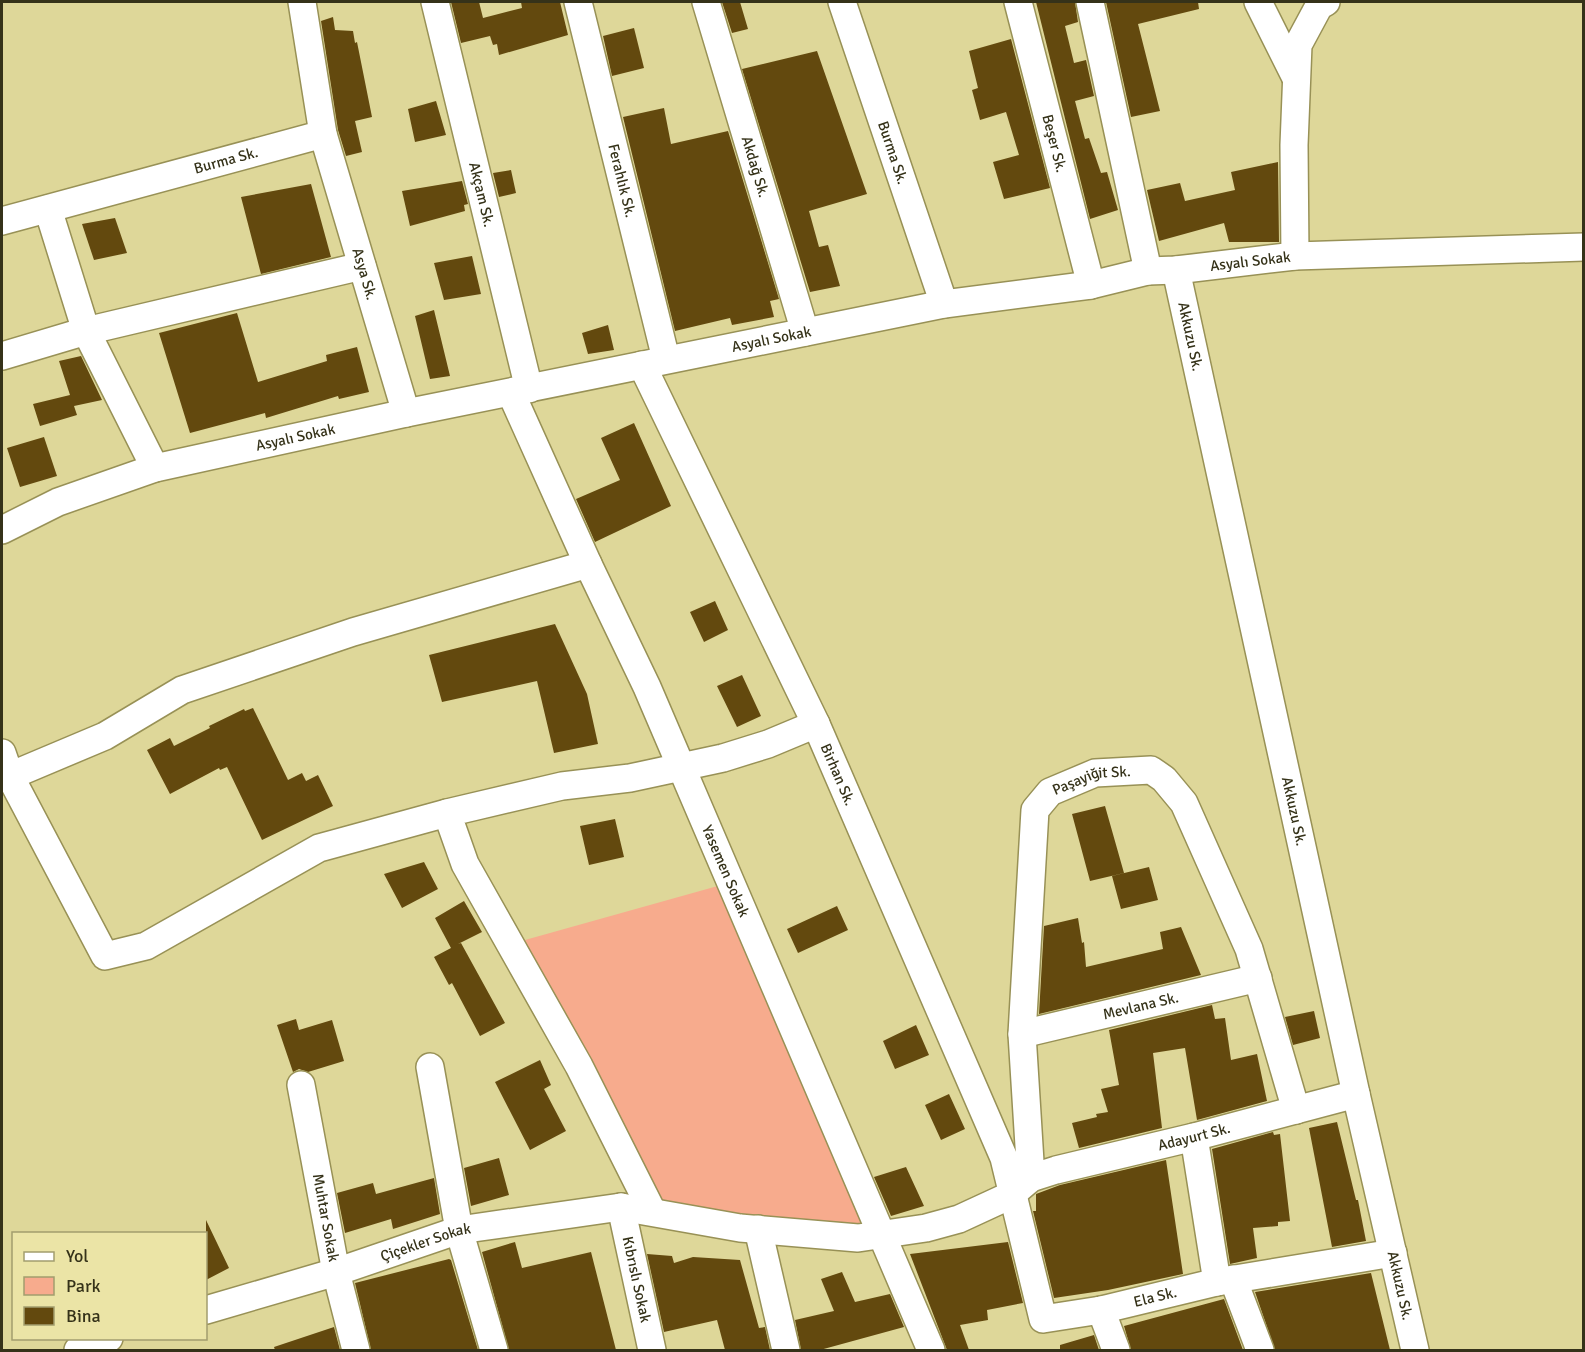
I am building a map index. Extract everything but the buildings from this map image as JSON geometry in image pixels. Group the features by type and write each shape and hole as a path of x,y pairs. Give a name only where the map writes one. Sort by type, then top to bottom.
{"street":[{"path":"302,2 323,134"},
{"name":"Akçam Sk.","path":"435,2 520,391"},
{"name":"Ferahlık Sk.","path":"578,2 654,362"},
{"name":"Akdağ Sk.","path":"706,2 805,332"},
{"name":"Burma Sk.","path":"842,2 944,304"},
{"name":"Beşer Sk.","path":"1018,2 1091,285"},
{"path":"1090,2 1148,271"},
{"path":"1258,2 1296,78"},
{"name":"Asyalı Sokak","path":"2,530 58,502 155,468 406,413 944,304 1091,285 1148,271 1176,270 1295,256 1298,45 1319,6 1326,2"},
{"name":"Burma Sk.","path":"2,220 323,134"},
{"name":"Asya Sk.","path":"323,134 406,413"},
{"path":"48,209 86,330 155,468"},
{"path":"1295,256 1584,247"},
{"path":"2,356 86,330 362,266"},
{"name":"Akkuzu Sk.","path":"1176,270 1356,1094 1415,1350"},
{"name":"Birhan Sk.","path":"654,362 816,724 1004,1158 1021,1186"},
{"name":"Yasemen Sokak","path":"520,391 588,564 647,687 931,1350"},
{"path":"588,564 344,634 182,690 105,736 6,764 105,956 146,946 319,848 447,813 562,786 630,778 681,765 723,758 768,744 816,724"},
{"name":"Paşayiğit Sk.","path":"1021,1186 1022,1034 1035,810 1050,792 1095,773 1151,770 1164,779 1184,803 1249,949 1296,1110"},
{"path":"447,813 465,864 579,1066 652,1211"},
{"name":"Mevlana Sk.","path":"1022,1034 1258,978"},
{"path":"430,1067 459,1230 494,1350"},
{"name":"Muhtar Sokak","path":"301,1085 336,1272 356,1350"},
{"name":"Adayurt Sk.","path":"884,1236 959,1219 1021,1186 1356,1094"},
{"path":"1194,1137 1225,1280 1260,1350"},
{"name":"Ela Sk.","path":"1021,1186 1043,1319 1101,1310 1225,1280 1393,1253"},
{"name":"Çiçekler Sokak","path":"207,1310 336,1272 459,1230 621,1207 758,1229 858,1238 884,1236"},
{"name":"Kıbrıslı Sokak","path":"621,1207 652,1350"},
{"path":"758,1229 786,1350"},
{"path":"1101,1310 1116,1350"},
{"path":"78,1350 104,1340"}],"green space":[{"path":"732,882 884,1236 652,1211 525,940"}]}
